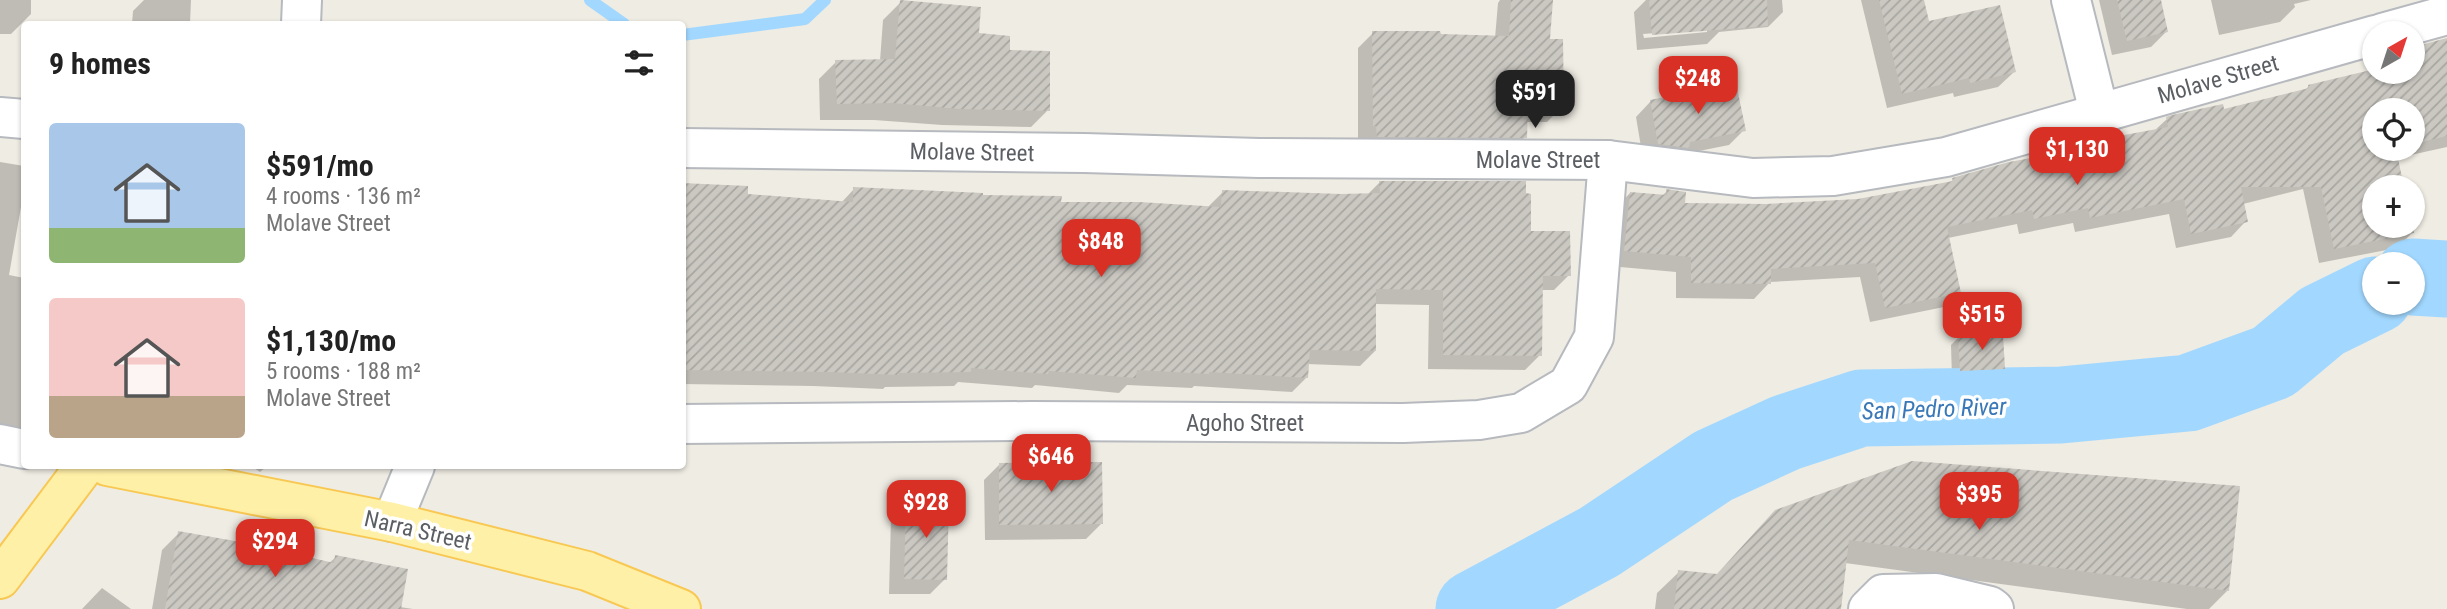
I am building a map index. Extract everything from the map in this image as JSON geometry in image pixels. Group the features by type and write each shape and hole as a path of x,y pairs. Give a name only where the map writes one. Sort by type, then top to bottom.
{"main road":[{"path":"0,579 83,469"},
{"name":"Narra Street","path":"122,469 392,522 587,571 676,608"}],"street":[{"path":"301,21 302,0"},
{"path":"2071,0 2099,112"},
{"path":"2425,21 2447,15"},
{"name":"Molave Street","path":"686,148 1259,158 1608,160 1753,178 1833,176 1946,157 2362,39"},
{"path":"0,117 21,119"},
{"name":"Agoho Street","path":"686,424 1031,421 1403,423 1479,420 1521,413 1568,384 1594,337 1608,160"},
{"path":"0,444 21,448"},
{"path":"392,522 414,469"},
{"path":"1868,609 1883,594 1937,593 1994,609"}],"building":[{"path":"900,0 981,7 979,33 1010,36 1010,50 1050,51 1050,111 960,109 892,103 837,104 835,60 895,59"},
{"path":"1511,0 1553,0 1550,39 1563,39 1564,107 1528,107 1527,138 1377,137 1376,126 1373,126 1372,31 1440,31 1441,34 1509,36"},
{"path":"1649,0 1767,0 1768,26 1652,35"},
{"path":"1879,0 1924,0 1929,21 2000,5 2016,72 1970,83 1969,78 1902,94"},
{"path":"2117,0 2161,0 2168,32 2127,41"},
{"path":"2447,38 2447,136 2425,141 2425,98 2362,98 2362,161 2399,161 2401,175 2362,175 2362,238 2389,238 2334,249 2321,187 2241,187 2248,222 2191,234 2184,199 2090,218 2088,208 2034,219 2032,210 1947,227 1961,293 1885,308 1875,263 1771,269 1771,284 1691,283 1691,257 1624,251 1630,192 1667,195 1666,189 1686,192 1685,203 1766,204 1858,199 1953,181 1952,178 2009,162 2076,150 2075,144 2168,127 2166,117 2172,115 2223,104 2224,109 2362,72 2362,84 2426,84 2426,44"},
{"path":"1736,83 1746,131 1690,142 1689,148 1658,144 1650,100"},
{"path":"1379,181 1526,181 1526,193 1531,194 1531,231 1570,231 1571,276 1543,276 1542,356 1443,355 1443,290 1376,289 1376,351 1310,350 1308,378 1137,370 1136,378 971,368 971,372 899,375 686,370 686,183 748,186 748,194 853,202 853,187 983,195 1062,196 1061,202 1139,202 1221,207 1222,190 1380,193"},
{"path":"2003,334 2005,369 1960,371 1958,336"},
{"path":"1912,461 2240,486 2229,591 1849,540 1841,609 1674,609 1678,570 1717,574 1775,510"},
{"path":"1102,462 1103,524 999,525 999,463"},
{"path":"906,500 949,501 947,580 904,579"},
{"path":"178,531 252,544 334,563 335,555 408,569 401,609 165,609"}],"waterway":[{"path":"590,0 620,21"},
{"path":"686,34 805,19 825,0"},
{"name":"San Pedro River","path":"2425,278 2447,279"},
{"name":"San Pedro River","path":"1474,609 1599,542 1713,466 1785,433 1861,408 2061,405 2188,393 2273,362 2322,321 2362,301"}]}
